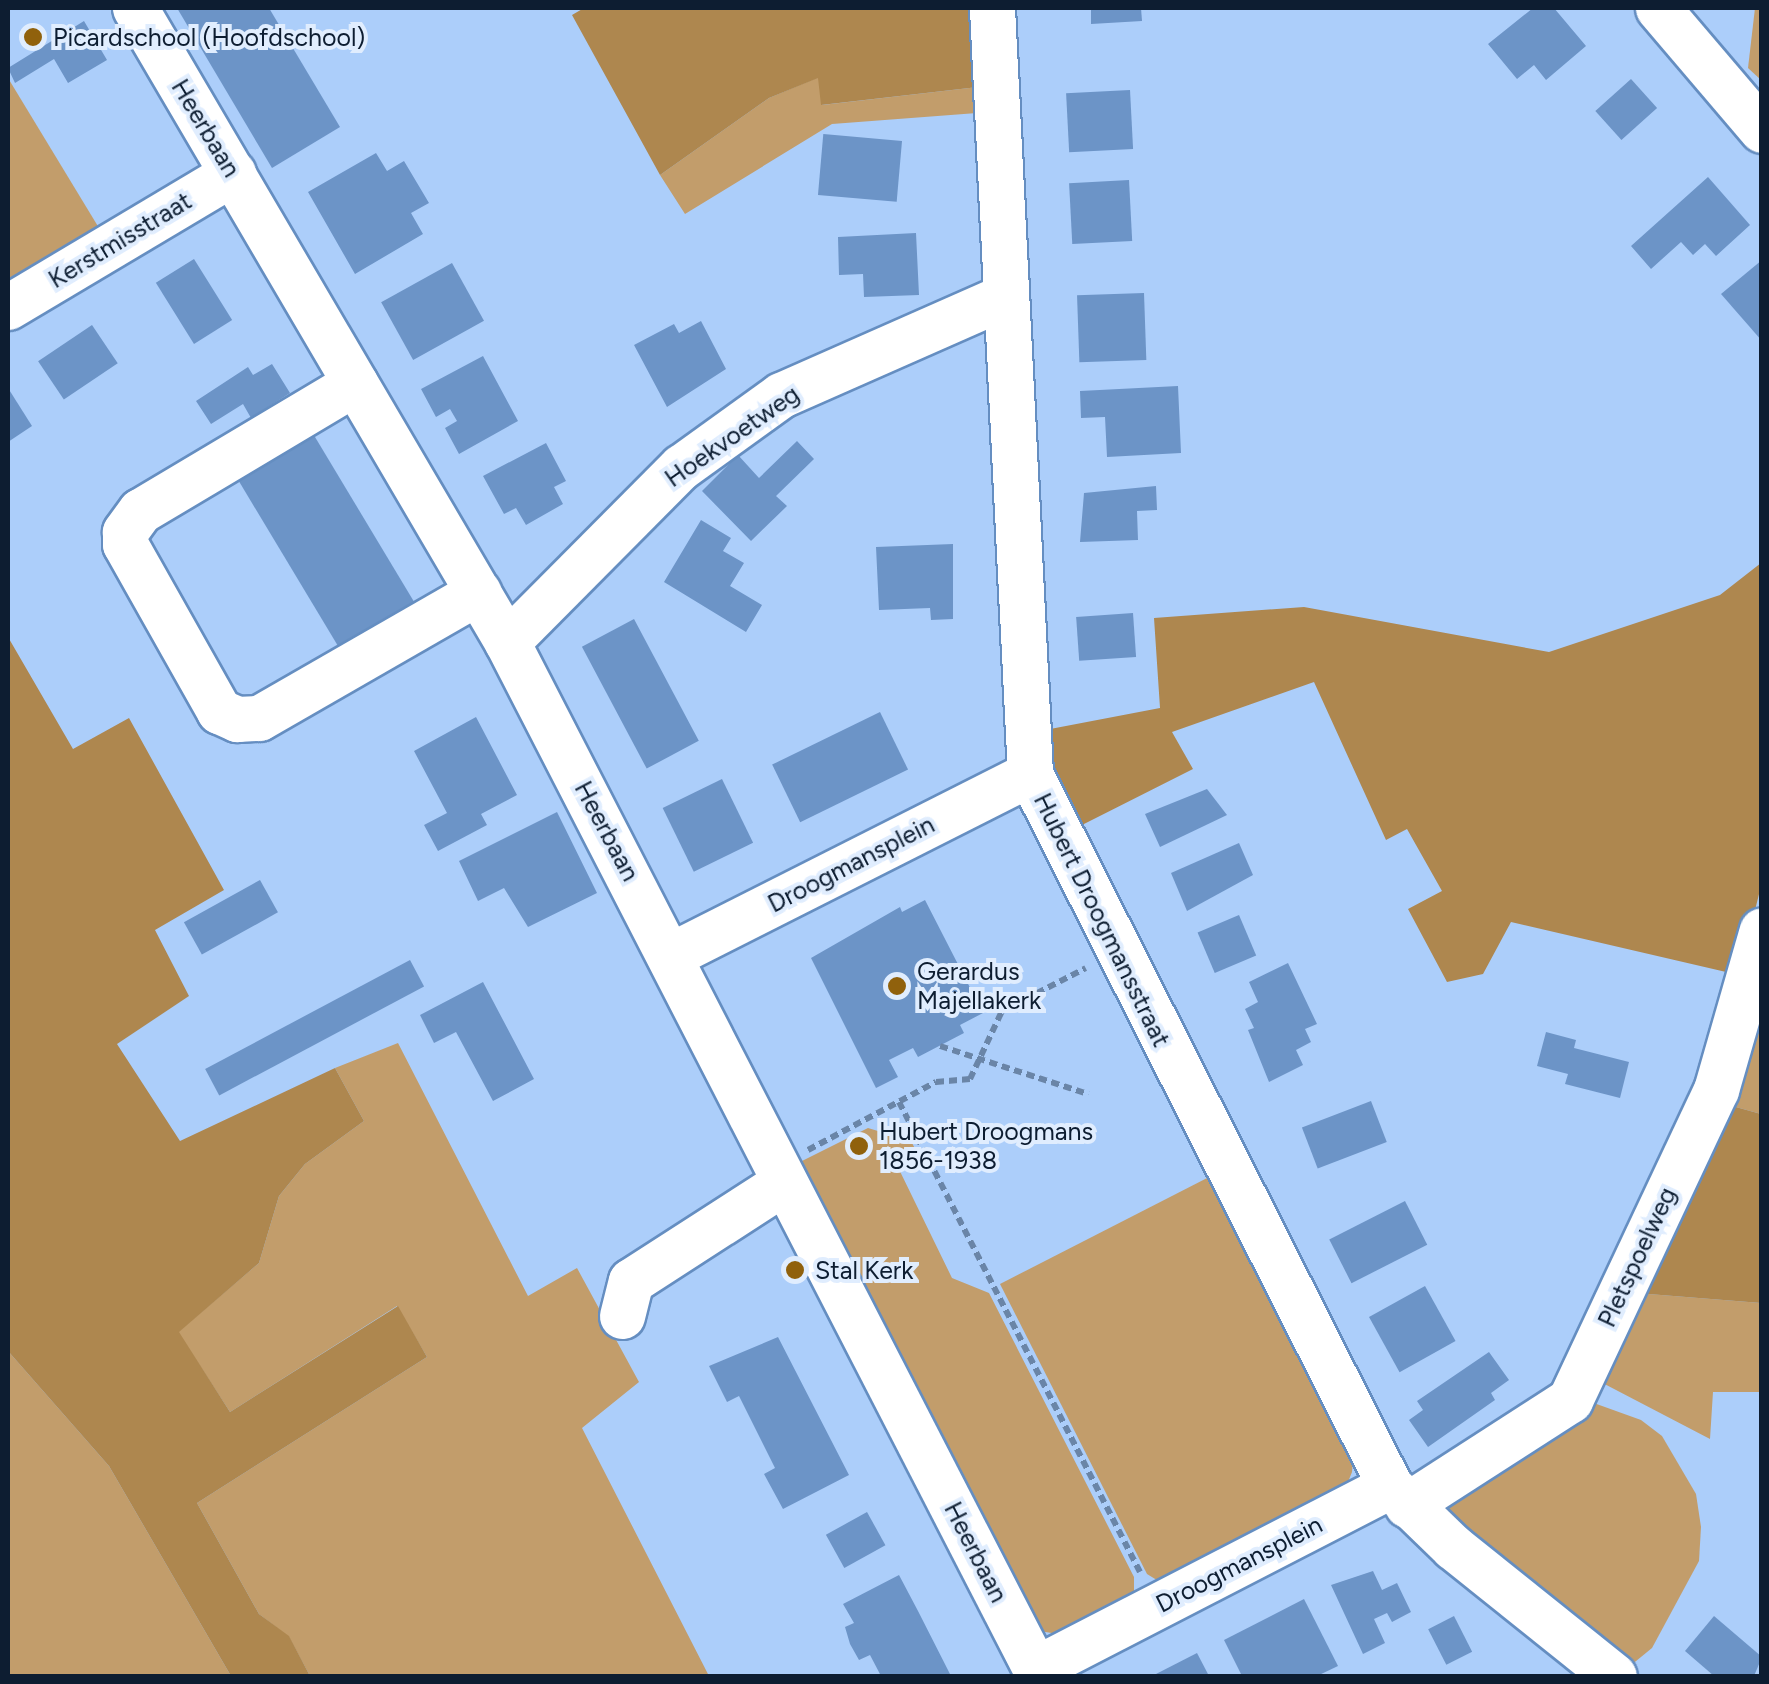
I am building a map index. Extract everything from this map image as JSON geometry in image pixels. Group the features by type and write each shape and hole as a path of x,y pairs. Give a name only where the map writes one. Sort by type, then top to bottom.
{"street":[{"name":"Heerbaan","path":"135,8 507,642 672,954 779,1176 1037,1673"},
{"name":"Hubert Droogmansstraat","path":"992,8 1002,297 1030,774 1399,1496 1614,1676"},
{"path":"1658,8 1762,130"},
{"name":"Kerstmisstraat","path":"8,307 233,173"},
{"name":"Hoekvoetweg","path":"507,642 681,467 781,395 1002,297"},
{"path":"356,384 140,512 125,532 125,544 219,712 259,718 478,592"},
{"name":"Droogmansplein","path":"672,954 1030,774"},
{"name":"Pletspoelweg","path":"1399,1496 1570,1400 1716,1090 1762,930"},
{"path":"622,1316 631,1281 779,1176"},
{"name":"Droogmansplein","path":"1037,1673 1158,1606 1399,1496"}],"path":[{"path":"779,1176 936,1082 970,1078 1002,1011 1118,952"},
{"path":"940,1046 1088,1094"},
{"path":"899,1102 1158,1606"}],"shaded area":[{"path":"584,8 971,8 978,87 821,105 818,78 769,98 660,175 572,15"},
{"path":"1755,8 1761,8 1761,80 1748,68"},
{"path":"819,77 822,105 978,87 977,113 832,124 685,214 660,175 769,98"},
{"path":"8,78 99,228 8,285"},
{"path":"1761,563 1761,886 1739,975 1511,922 1483,974 1447,982 1408,909 1442,891 1407,829 1386,840 1314,682 1172,732 1193,769 1082,825 1055,769 1045,730 1160,708 1154,618 1304,607 1549,652 1720,595"},
{"path":"8,637 73,749 129,718 224,890 155,930 189,996 117,1044 180,1141 335,1068 364,1121 305,1164 279,1196 259,1263 179,1332 230,1412 398,1306 427,1357 197,1503 259,1614 289,1636 310,1676 231,1676 109,1466 8,1351"},
{"path":"1761,1021 1761,1114 1725,1104 1751,1022"},
{"path":"398,1043 528,1296 577,1268 639,1382 582,1428 709,1676 310,1676 289,1637 259,1614 197,1503 427,1357 397,1306 230,1412 178,1332 259,1263 279,1196 305,1164 364,1121 335,1068"},
{"path":"1725,1104 1761,1114 1761,1303 1636,1293"},
{"path":"868,1128 911,1141 924,1166 893,1157 952,1278 989,1293 1134,1577 1134,1599 1058,1634 1039,1631 798,1163"},
{"path":"1213,1175 1353,1461 1352,1472 1346,1487 1160,1582 1147,1574 1000,1284"},
{"path":"1636,1293 1761,1303 1761,1392 1713,1392 1710,1439 1593,1378"},
{"path":"8,1351 109,1466 231,1676 8,1676"},
{"path":"1591,1402 1641,1420 1662,1436 1696,1494 1701,1527 1699,1561 1652,1648 1630,1666 1438,1505"}],"building":[{"path":"177,8 269,8 340,127 272,168"},
{"path":"1091,8 1141,8 1142,21 1091,24"},
{"path":"1533,8 1554,8 1586,46 1546,80 1534,65 1517,79 1488,44"},
{"path":"84,21 107,60 68,83 54,59 15,83 8,68"},
{"path":"1631,79 1657,108 1621,140 1595,111"},
{"path":"1130,90 1133,149 1069,152 1066,93"},
{"path":"823,134 902,141 897,202 818,195"},
{"path":"376,153 387,171 404,161 429,203 411,213 423,234 355,274 308,192"},
{"path":"1708,177 1750,225 1716,256 1705,244 1693,255 1681,242 1651,269 1631,246"},
{"path":"1129,180 1132,241 1072,244 1069,183"},
{"path":"916,233 919,295 864,297 863,274 839,275 838,237"},
{"path":"194,259 232,320 194,344 156,283"},
{"path":"1762,260 1762,341 1721,294"},
{"path":"452,263 484,321 413,360 381,302"},
{"path":"1144,293 1146,360 1079,362 1077,295"},
{"path":"701,321 726,369 667,407 634,345 674,324 679,333"},
{"path":"92,325 118,363 64,399 38,361"},
{"path":"483,356 518,421 459,454 445,428 457,421 450,409 436,417 421,389"},
{"path":"272,364 290,393 251,418 243,404 211,424 196,401 248,367 253,375"},
{"path":"1178,386 1181,453 1107,457 1105,417 1081,418 1080,391"},
{"path":"8,388 32,426 8,442"},
{"path":"306,422 420,612 345,658 231,467"},
{"path":"797,441 814,459 776,496 787,506 751,541 702,491 738,455 759,478"},
{"path":"546,443 566,481 554,487 563,504 526,525 516,508 504,514 483,476"},
{"path":"1156,486 1157,510 1137,511 1138,540 1080,542 1084,493"},
{"path":"701,520 731,538 723,551 744,563 730,586 762,605 746,632 664,582"},
{"path":"953,544 953,619 931,620 930,608 879,610 876,547"},
{"path":"1133,613 1136,657 1079,661 1076,617"},
{"path":"634,619 699,741 647,769 582,647"},
{"path":"880,712 908,770 800,822 772,765"},
{"path":"476,717 517,795 481,814 487,825 438,851 424,825 447,813 414,751"},
{"path":"722,779 753,843 694,872 663,808"},
{"path":"1207,789 1227,815 1160,847 1145,814"},
{"path":"557,812 597,893 528,927 504,888 478,901 459,861"},
{"path":"1239,843 1253,875 1187,911 1171,873"},
{"path":"260,880 278,912 202,955 184,922"},
{"name":"Gerardus Majellakerk","path":"925,900 983,1013 960,1025 964,1033 918,1057 913,1048 889,1060 898,1077 876,1088 811,958 900,907 902,912"},
{"path":"1239,915 1256,956 1215,973 1198,933"},
{"path":"410,960 424,986 219,1095 205,1069"},
{"path":"1288,963 1317,1024 1305,1029 1311,1042 1296,1050 1303,1065 1269,1082 1248,1030 1254,1028 1245,1009 1258,1002 1249,982"},
{"path":"483,982 534,1079 493,1101 456,1032 434,1043 420,1015"},
{"path":"1546,1032 1576,1040 1574,1048 1629,1062 1620,1098 1565,1084 1568,1074 1537,1066"},
{"path":"1371,1101 1387,1142 1318,1169 1302,1128"},
{"path":"1405,1201 1427,1245 1352,1283 1329,1240"},
{"path":"1425,1286 1456,1341 1400,1372 1369,1317"},
{"path":"778,1337 849,1475 783,1509 764,1474 775,1468 739,1396 727,1402 709,1366"},
{"path":"1489,1352 1509,1380 1491,1393 1495,1400 1428,1447 1409,1420 1423,1410 1417,1401"},
{"path":"867,1512 885,1545 844,1568 826,1535"},
{"path":"1373,1571 1382,1590 1397,1583 1411,1612 1392,1622 1387,1613 1374,1619 1385,1643 1363,1654 1331,1585"},
{"path":"899,1575 951,1676 881,1676 870,1655 859,1660 850,1644 845,1627 854,1623 843,1604"},
{"path":"1304,1599 1338,1666 1317,1676 1242,1676 1224,1640"},
{"path":"1454,1616 1472,1652 1446,1665 1428,1629"},
{"path":"1714,1616 1762,1657 1754,1676 1714,1676 1685,1651"},
{"path":"1197,1653 1209,1676 1156,1674"}],"place":[{"name":"Picardschool (Hoofdschool)","path":"33,37"},
{"name":"Gerardus Majellakerk","path":"897,986"},
{"name":"Hubert Droogmans 1856-1938","path":"859,1146"},
{"name":"Stal Kerk","path":"795,1270"}]}
